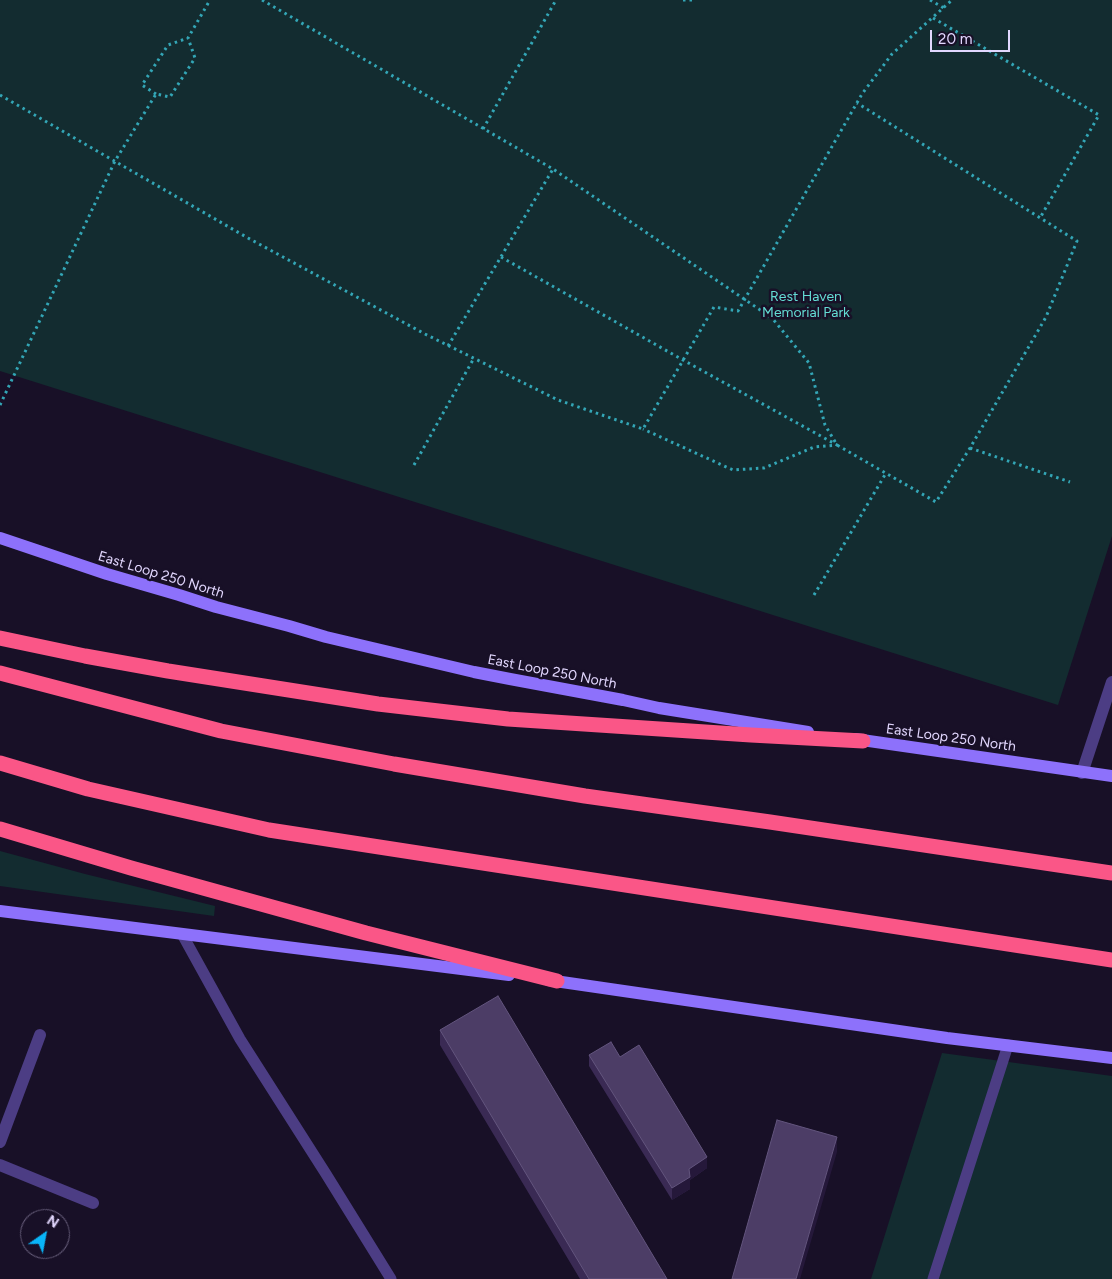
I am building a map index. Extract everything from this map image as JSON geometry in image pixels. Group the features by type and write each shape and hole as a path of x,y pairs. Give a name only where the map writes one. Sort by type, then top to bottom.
{"highway":[{"path":"0,638 168,672 397,706 508,719 863,741"},
{"path":"0,673 221,731 394,764 585,796 1112,873"},
{"path":"0,763 88,789 269,830 1112,960"},
{"path":"0,828 132,868 366,933 557,981"}],"main road":[{"name":"East Loop 250 North","path":"0,538 107,574 216,607 326,637 474,672 668,710 863,741 1112,776"},
{"path":"0,911 557,981 937,1036 1112,1058"}],"street":[{"path":"1082,773 1112,682"},
{"path":"0,1142 40,1035"},
{"path":"0,1165 93,1202"}],"lane":[{"path":"182,934 240,1039 391,1279"},
{"path":"933,1279 1008,1045"}],"path":[{"path":"188,38 195,58 170,97 156,94 142,85 168,45 188,38 210,0"},
{"path":"262,0 553,169 772,318 809,364 825,425 837,445"},
{"path":"483,129 556,0"},
{"path":"683,0 695,0"},
{"path":"930,0 944,8"},
{"path":"643,429 714,307 738,311 862,94 892,54 952,0"},
{"path":"933,18 1099,114 1040,218"},
{"path":"0,405 116,162 156,94"},
{"path":"0,95 248,238 448,346 558,400 643,429 733,470 764,468 814,447 837,445"},
{"path":"501,257 936,502 970,448 1046,317 1077,241 857,103"},
{"path":"448,346 553,169"},
{"path":"414,465 474,358"},
{"path":"970,448 1070,482"},
{"path":"814,596 886,473"}],"green space":[{"name":"Rest Haven Memorial Park","path":"0,0 1112,0 1112,536 1058,705 0,371"},
{"path":"0,851 215,906 214,916 0,886"},
{"path":"942,1053 1112,1076 1112,1279 871,1279"}],"building":[{"path":"498,996 667,1279 589,1279 440,1030"},
{"path":"611,1042 620,1057 639,1045 707,1157 689,1169 690,1177 672,1188 589,1055"},
{"path":"777,1120 837,1137 796,1279 732,1279"}]}
